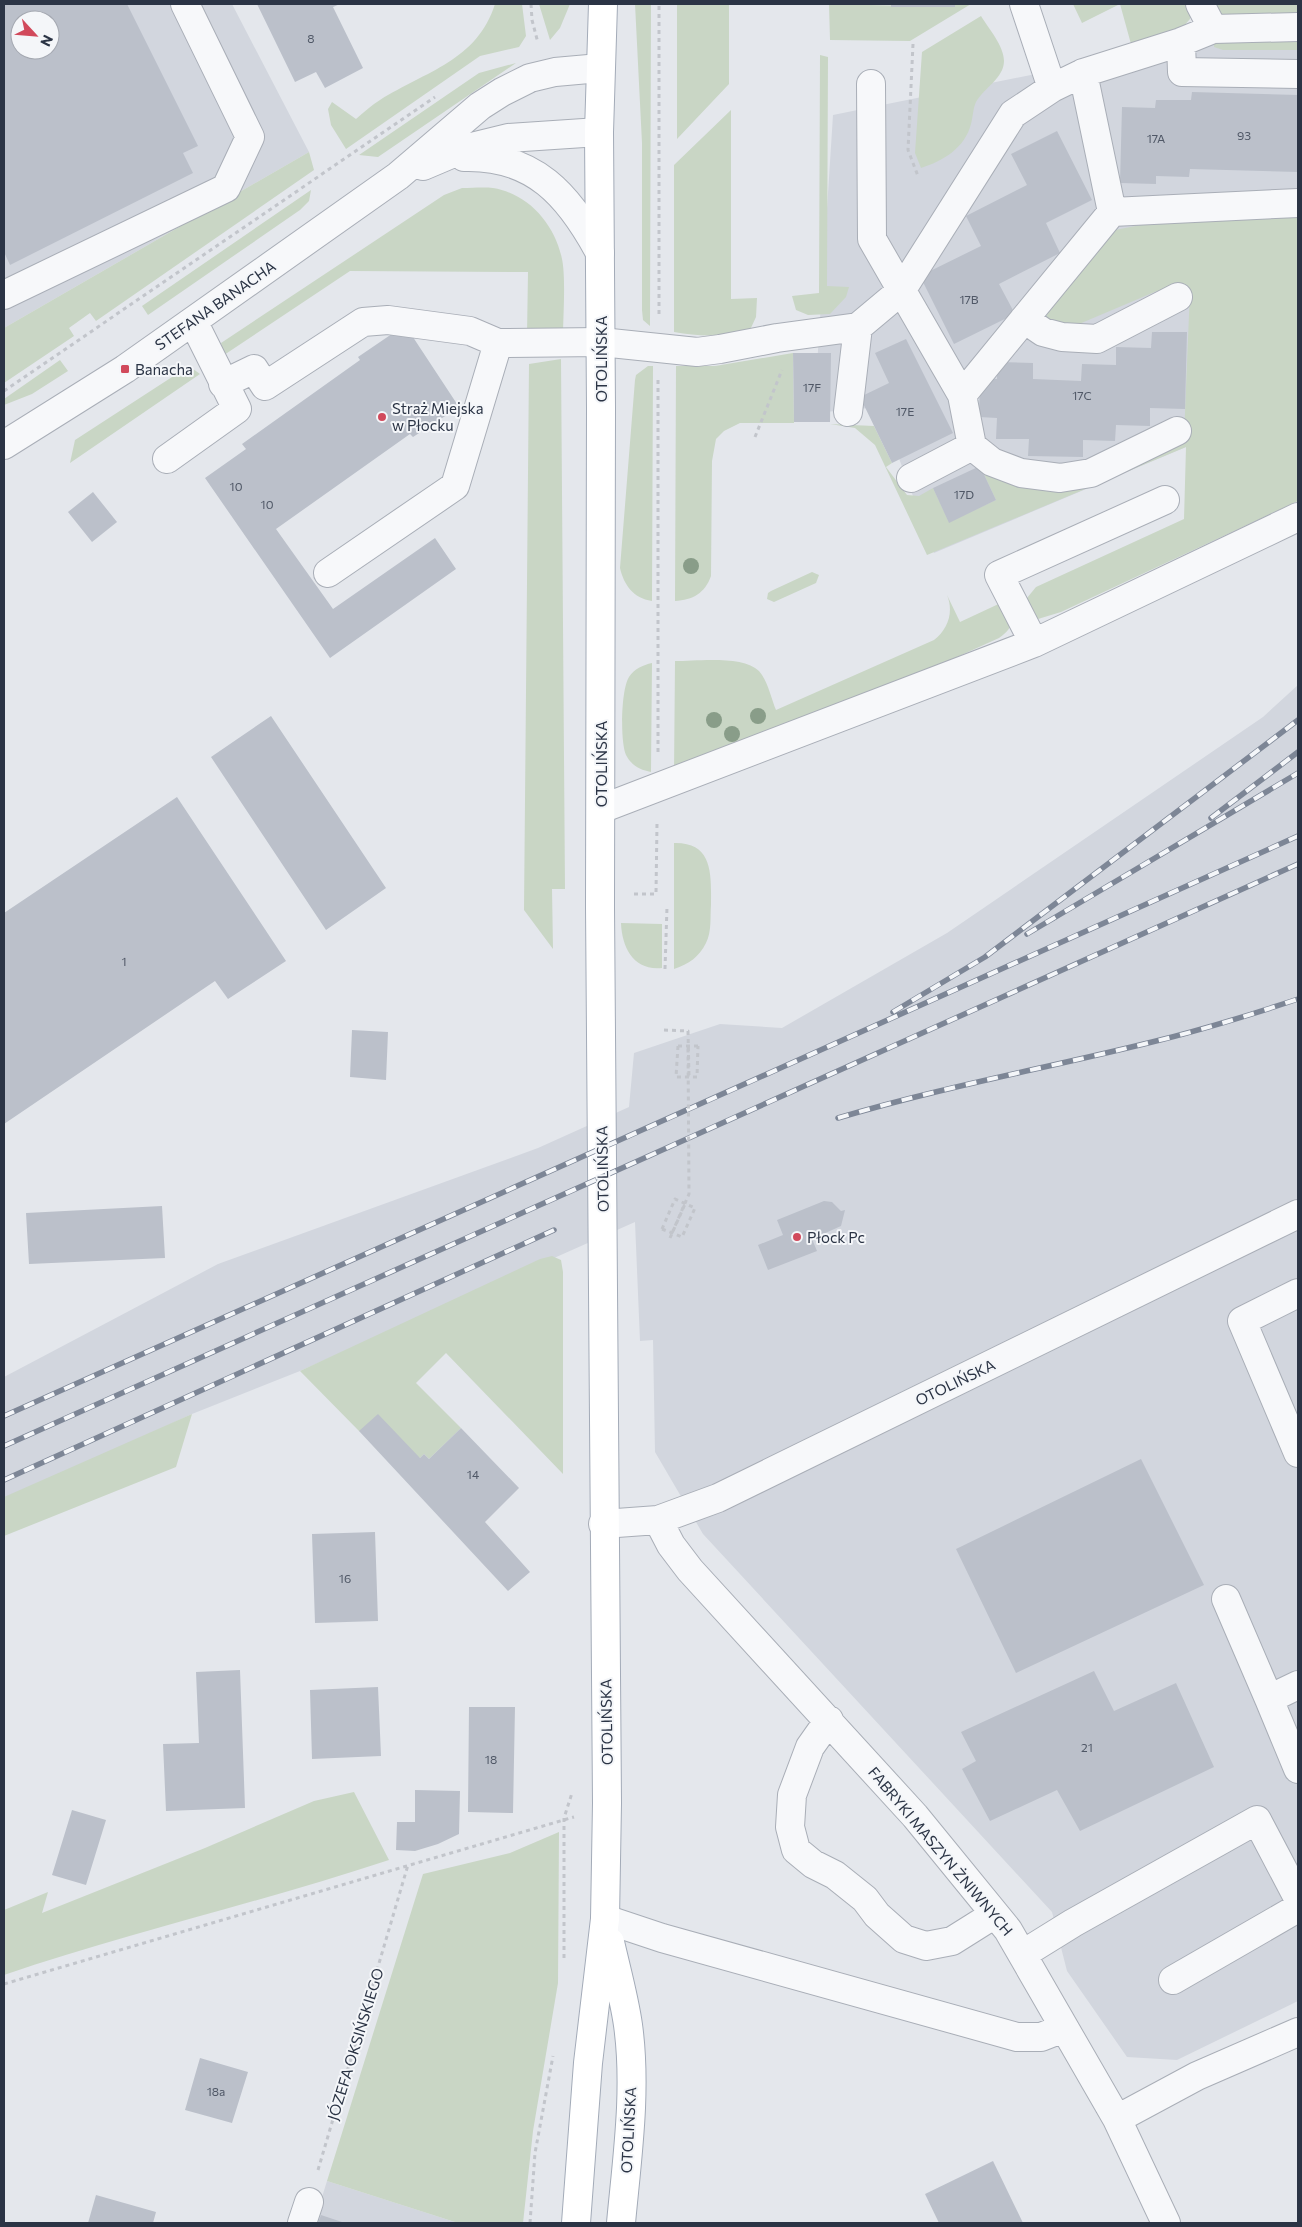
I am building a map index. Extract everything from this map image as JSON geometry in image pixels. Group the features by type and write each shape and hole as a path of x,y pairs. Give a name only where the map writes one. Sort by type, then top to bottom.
{"main road":[{"name":"OTOLIŃSKA","path":"576,2223 588,2062 605,1920 607,1803 604,1524 599,132 603,4"},
{"name":"OTOLIŃSKA","path":"605,1920 628,2024 631,2064 630,2108 621,2223"}],"street":[{"path":"4,296 226,188 250,137 185,4"},
{"path":"1024,4 1052,88"},
{"path":"1200,4 1214,29"},
{"path":"223,384 254,369 265,386 363,322 388,320 470,331 498,343 601,342 697,352 796,335 858,327 901,291 1013,114 1052,88 1083,73 1181,42 1214,29 1298,27"},
{"path":"1181,42 1182,72 1298,74"},
{"name":"STEFANA BANACHA","path":"4,445 125,369 398,176 480,106 502,92 530,78 555,72 600,68"},
{"path":"1083,73 1112,212"},
{"path":"871,84 872,240 962,395 972,446 992,462 999,465 1021,472 1060,478 1091,473 1177,431"},
{"name":"STEFANA BANACHA","path":"398,176 463,149 508,138 599,132"},
{"name":"STEFANA BANACHA","path":"442,157 478,157 506,161 532,171 557,189 600,253"},
{"path":"962,395 1112,212 1298,203"},
{"path":"1024,319 1043,332 1062,337 1097,339 1178,297"},
{"path":"167,459 237,409 193,321"},
{"path":"848,412 858,327"},
{"path":"328,573 455,486 498,343"},
{"path":"911,478 972,446"},
{"path":"1034,643 999,575 1165,500"},
{"path":"601,809 1034,643 1298,517"},
{"name":"OTOLIŃSKA","path":"604,1524 658,1520 718,1498 1298,1214"},
{"path":"1298,1293 1242,1321 1298,1453"},
{"name":"FABRYKI MASZYN ŻNIWNYCH","path":"658,1520 671,1545 690,1570 915,1816 995,1914 1023,1954 1117,2119 1166,2223"},
{"path":"1226,1599 1298,1769"},
{"path":"1269,1699 1298,1685"},
{"path":"828,1720 810,1747 792,1795 790,1827 796,1850 865,1899 877,1915 904,1939 926,1946 952,1941 995,1914"},
{"path":"1023,1954 1073,1923 1257,1820 1298,1898"},
{"path":"1173,1980 1298,1908"},
{"path":"605,1920 662,1938 1018,2037 1041,2037 1064,2028"},
{"path":"1117,2119 1197,2076 1298,2032"}],"path":[{"path":"531,4 539,48"},
{"path":"658,322 659,4"},
{"path":"532,46 537,39"},
{"path":"913,44 908,150 918,176"},
{"path":"4,391 443,92"},
{"path":"755,437 796,335"},
{"path":"658,375 658,754"},
{"path":"631,894 656,894 657,842"},
{"path":"665,969 667,907"},
{"path":"664,1030 688,1031 689,1077"},
{"path":"678,1046 688,1046 698,1046 697,1077 676,1077 678,1046"},
{"path":"672,1233 689,1194 688,1046"},
{"path":"675,1199 685,1204 695,1208 682,1237 662,1229 675,1199"},
{"path":"670,1238 685,1204"},
{"path":"4,1984 408,1865 564,1818 607,1803"},
{"path":"564,1818 564,1966"},
{"name":"JÓZEFA OKSIŃSKIEGO","path":"305,2212 408,1865"},
{"path":"530,2223 535,2153 554,2050"}],"shaded area":[{"path":"4,4 232,4 309,152 4,328"},
{"path":"1298,21 1298,395 1186,447 934,553 880,407 814,413 833,115"},
{"path":"1298,685 1298,2001 1177,2060 1127,2057 1067,1971 1052,1912 703,1534 655,1452 653,1340 640,1341 635,1222 300,1371 192,1414 4,1501 4,1377 218,1264 538,1148 629,1107 634,1053 720,1024 782,1028 947,933 1263,717"},
{"path":"327,2181 458,2223 314,2223"}],"green space":[{"path":"495,4 522,4 526,36 519,47 480,56 346,149 331,125 328,109 332,102 356,119 380,100 432,72 463,52 476,39 487,23"},
{"path":"539,4 570,4 560,28 550,40"},
{"path":"635,4 651,4 650,326 643,320 642,310 642,143"},
{"path":"677,4 729,4 729,84 677,139"},
{"path":"829,4 955,7 955,4 971,4 910,41 830,40"},
{"path":"1073,4 1120,4 1082,23"},
{"path":"1120,4 1190,4 1190,19 1183,27 1131,44"},
{"path":"1212,4 1298,4 1298,16 1217,15"},
{"path":"981,16 1002,49 1004,61 1001,73 976,102 971,124 964,140 945,157 921,168 915,153 922,52"},
{"path":"1298,37 1298,50 1223,50 1214,47 1214,43"},
{"path":"820,55 828,57 827,286 849,287 846,297 830,314 808,315 796,310 792,296 819,293"},
{"path":"516,63 378,157 359,155 479,73"},
{"path":"731,110 731,299 757,298 756,317 750,330 731,334 712,336 674,332 674,165"},
{"path":"309,152 314,170 96,321 90,313 69,328 74,336 4,383 4,328"},
{"path":"462,188 493,188 506,191 529,204 547,223 559,246 562,259 564,287 563,337 527,335 528,272 350,271 224,355 221,343 444,195"},
{"path":"311,190 309,201 300,210 148,315 142,306"},
{"path":"1298,215 1298,501 1061,612 1038,619 1030,615 1025,608 1027,598 1036,587 1184,519 1186,447 927,555 875,445 855,428 830,424 874,426 892,463 886,467 907,495 919,496 933,488 949,522 996,500 980,466 1031,485 1184,437 1190,290 1157,291 1072,327 1054,324 1046,316 1051,305 1115,230 1187,216"},
{"path":"793,353 794,423 740,423 724,431 716,439 712,461 711,576 705,587 698,594 687,599 675,601 676,366 715,366"},
{"path":"561,359 565,889 552,889 553,949 524,910 529,364"},
{"path":"60,360 68,371 32,394 4,405 4,399"},
{"path":"189,366 200,374 70,463 75,440"},
{"path":"648,366 653,366 652,601 640,597 630,590 620,568 635,380 636,375"},
{"path":"812,572 819,575 816,583 774,602 767,599 768,593 771,591"},
{"path":"947,595 960,622 1005,601 1011,622 1010,626 999,638 712,768 674,773 675,661 719,660 752,666 759,671 765,680 776,710 934,640 943,631 950,614"},
{"path":"652,663 651,772 643,770 630,762 626,755 622,716 624,692 629,677 639,668"},
{"path":"674,843 687,844 697,848 703,855 708,863 710,872 711,894 710,929 706,943 693,959 674,969"},
{"path":"621,923 662,924 662,968 644,966 631,956 624,941"},
{"path":"552,1256 561,1260 563,1272 563,1474 446,1353 416,1383 461,1428 429,1459 424,1454 420,1458 359,1431 300,1371 540,1259"},
{"path":"192,1414 176,1467 4,1536 4,1497"},
{"path":"354,1792 389,1860 293,1890 52,1959 4,1975 4,1910 48,1892 42,1913 205,1848 314,1801"},
{"path":"559,1832 558,1983 533,2131 523,2223 458,2223 327,2181 423,1874 510,1853"}],"building":[{"path":"4,4 127,4 198,146 183,153 193,173 10,265 4,252"},
{"path":"257,4 340,4 333,7 363,68 325,88 316,72 295,82"},
{"path":"891,4 955,4 955,7 891,7"},
{"path":"1192,92 1298,95 1298,172 1190,169 1189,177 1156,176 1156,184 1120,183 1122,107 1155,108 1156,100 1191,100"},
{"path":"1057,131 1092,200 1046,223 1060,253 999,284 1015,314 954,344 920,276 981,246 966,216 1027,185 1011,154"},
{"path":"405,325 459,407 413,437 410,434 276,529 333,609 435,538 456,569 330,658 205,478 246,449 242,444 360,360 358,357"},
{"path":"1152,332 1187,332 1185,409 1150,408 1150,426 1116,425 1115,441 1083,440 1083,457 1028,456 1029,439 996,439 997,418 979,417 980,378 997,379 997,362 1033,363 1033,379 1081,381 1082,364 1116,365 1116,347 1151,348"},
{"path":"906,339 953,433 892,463 860,397 889,383 875,353"},
{"path":"793,353 831,353 830,422 794,422"},
{"path":"980,466 996,500 949,523 933,488"},
{"path":"93,492 117,522 92,542 68,512"},
{"path":"271,716 386,888 326,930 211,757"},
{"path":"177,797 286,961 228,999 215,981 4,1124 4,913"},
{"path":"352,1030 388,1032 386,1080 350,1077"},
{"name":"Płock Pc","path":"824,1201 832,1202 841,1211 845,1210 841,1226 812,1239 817,1251 768,1270 758,1245 783,1235 777,1220"},
{"path":"162,1206 165,1258 29,1264 26,1213"},
{"path":"378,1414 420,1458 424,1454 429,1459 461,1428 519,1488 485,1522 530,1572 508,1591 359,1431"},
{"path":"1141,1459 1204,1585 1016,1673 956,1549"},
{"path":"375,1532 378,1621 315,1623 312,1534"},
{"path":"240,1670 245,1808 166,1811 163,1744 199,1743 196,1672"},
{"path":"1094,1671 1114,1711 1176,1683 1214,1767 1080,1831 1057,1790 990,1821 962,1769 976,1761 961,1732"},
{"path":"378,1687 381,1756 312,1759 310,1690"},
{"path":"469,1707 515,1707 513,1813 468,1812"},
{"path":"415,1790 460,1791 459,1834 438,1844 415,1851 396,1850 397,1822 415,1822"},
{"path":"72,1810 106,1820 86,1885 52,1875"},
{"path":"200,2058 248,2072 232,2123 185,2110"},
{"path":"993,2161 1023,2223 939,2223 925,2194"},
{"path":"96,2195 156,2212 153,2223 88,2223"},
{"path":"321,2215 345,2223 318,2223"}],"railway":[{"path":"893,1012 985,957 1298,720"},
{"path":"1211,818 1298,752"},
{"path":"1027,934 1298,773"},
{"path":"4,1416 1298,836"},
{"path":"4,1446 1298,864"},
{"path":"838,1118 955,1087 1171,1037 1298,999"},
{"path":"4,1480 554,1230"}],"place":[{"name":"Banacha","path":"125,369"},
{"name":"Straż Miejska w Płocku","path":"382,417"},
{"name":"Płock Pc","path":"797,1237"}]}
